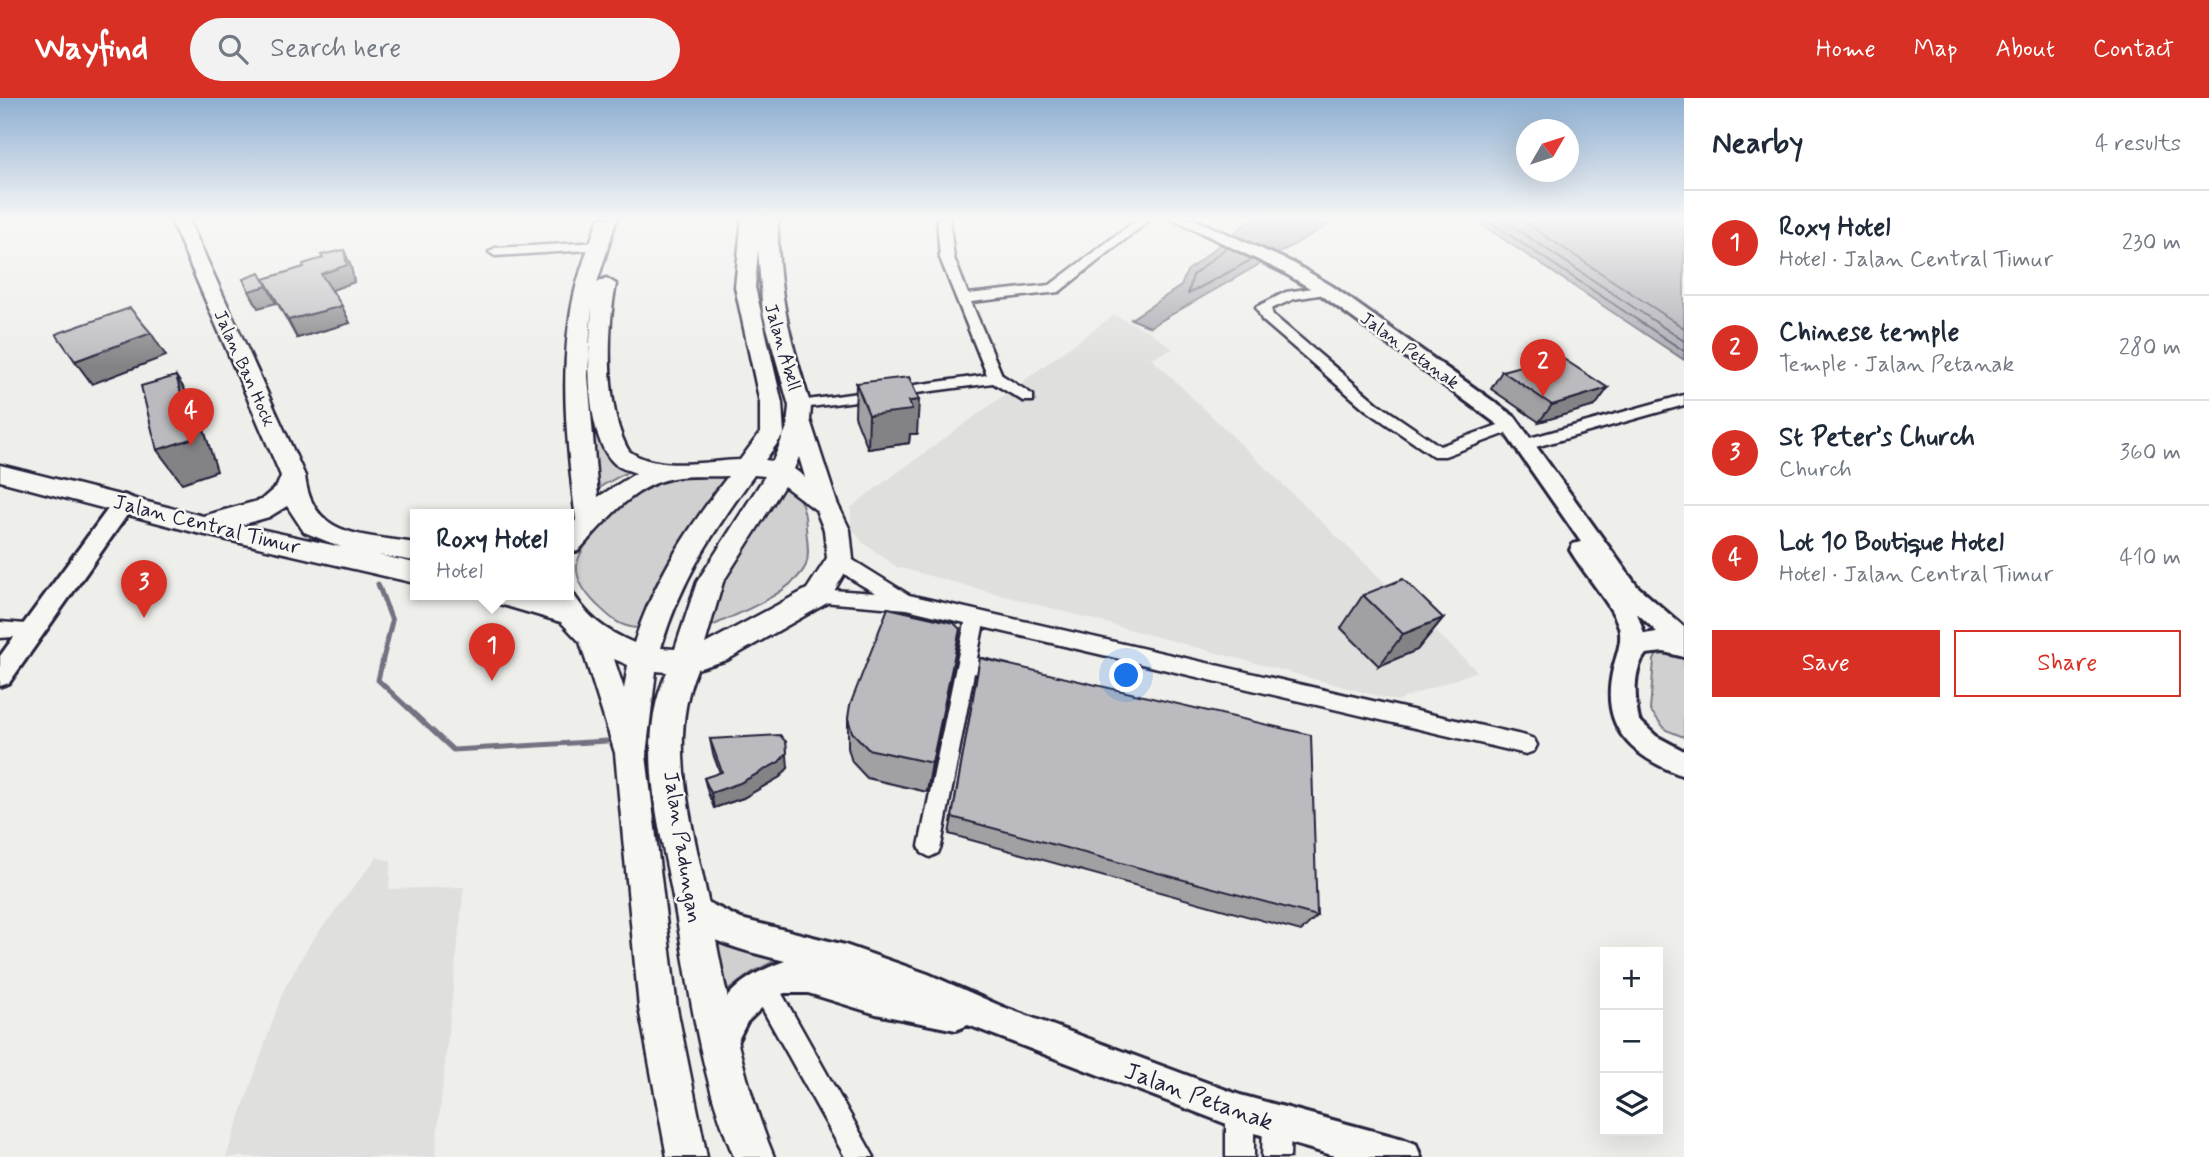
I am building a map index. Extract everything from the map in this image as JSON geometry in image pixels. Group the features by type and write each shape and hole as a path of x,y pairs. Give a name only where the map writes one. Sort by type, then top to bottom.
{"main road":[{"name":"Jalan Ban Hock","path":"201,267 293,480"},
{"path":"589,520 578,423 580,321 593,267"},
{"path":"611,267 604,289 600,319 600,357 608,423 621,456 643,467 672,470 745,468 779,471 826,505"},
{"name":"Jalan Abell","path":"745,468 772,434 773,419 745,287 747,267"},
{"name":"Jalan Abell","path":"767,267 769,303 826,505 837,530 840,559"},
{"path":"779,471 797,438 800,414"},
{"name":"Jalan Padungan","path":"687,1157 658,1008 630,755 643,659 656,617 675,573 701,530 745,468"},
{"path":"574,538 589,520 628,486 672,470"},
{"name":"Jalan Padungan","path":"754,1157 743,1134 716,1047 674,814 669,738 671,697 685,661 696,616 710,582 779,471"},
{"name":"Jalan Central Timur","path":"0,473 197,524 410,572"},
{"path":"197,524 256,514 268,509 279,501 293,480"},
{"name":"Jalan Central Timur","path":"293,480 295,496 314,528 363,543 410,551"},
{"path":"593,638 643,659 685,661 718,652 817,596 840,559"},
{"path":"534,600 565,605 593,638 630,755"}],"street":[{"path":"950,267 996,378 1028,398"},
{"path":"962,299 1054,289 1082,267"},
{"name":"Jalan Petanak","path":"1287,267 1326,290 1508,422 1629,592 1684,645"},
{"path":"1326,290 1291,295 1263,307 1267,317 1415,439 1439,452 1491,433"},
{"path":"800,414 996,378"},
{"path":"1525,445 1684,400"},
{"name":"Jalan Petanak","path":"1486,407 1491,433 1626,616 1632,628 1632,653"},
{"path":"0,676 124,503"},
{"path":"840,559 859,576 908,601"},
{"path":"817,596 908,601 975,619 1526,745"},
{"path":"930,846 975,619"},
{"path":"0,631 32,630"},
{"path":"1684,645 1665,641 1640,646 1632,653 1622,698 1630,728 1660,751 1684,764"},
{"path":"966,663 1020,676"},
{"name":"Jalan Petanak","path":"693,910 736,933 845,961 928,990 998,1023 1240,1112 1276,1141 1403,1157"},
{"name":"Jalan Petanak","path":"716,1047 735,1010 763,985 785,977 808,977 876,998 998,1023"},
{"path":"763,985 860,1157"},
{"path":"1240,1112 1240,1157"}],"shaded area":[{"path":"1114,315 1149,331 1173,349 1151,358 1477,671 1396,701 897,567 862,542 851,526 851,508"},
{"path":"594,414 635,468 603,485 593,496 587,415"},
{"path":"732,473 677,546 656,584 637,628 611,617 586,593 577,571 581,552 629,497 647,485 671,478"},
{"path":"782,484 794,492 803,507 808,547 806,565 799,576 773,596 696,633 706,604"},
{"path":"1684,652 1684,737 1666,730 1650,710 1654,660 1657,654"},
{"path":"377,857 391,861 389,889 464,887 435,1157 226,1157 283,991 311,942"},
{"path":"710,931 791,952 751,973 723,994"}],"water":[{"path":"1191,267 1254,267 1150,327 1131,319 1181,286 1187,271"},
{"path":"1546,267 1684,267 1684,360"}],"building":[{"path":"303,267 340,267 321,274 342,306 288,320 264,279"},
{"path":"260,273 267,286 249,291 243,279"},
{"path":"130,308 151,333 75,361 56,334"},
{"path":"1559,356 1608,388 1552,405 1502,371"},
{"path":"176,376 194,438 157,450 141,386"},
{"path":"909,377 919,400 909,401 912,410 869,415 856,383"},
{"path":"1403,579 1443,618 1403,634 1363,595"},
{"path":"888,608 954,623 960,629 932,763 868,749 852,732 848,718 850,705"},
{"path":"980,658 1311,735 1317,916 952,817"},
{"path":"780,735 786,742 787,753 779,762 740,783 711,793 704,778 722,772 710,739"}],"waterway":[{"path":"378,584 392,621 378,680 453,750 607,741"}],"place":[{"name":"Chinese temple","path":"1543,397"},
{"name":"Lot 10 Boutique Hotel","path":"191,446"},
{"name":"St Peter’s Church","path":"144,618"},
{"name":"Roxy Hotel","path":"492,681"}]}
